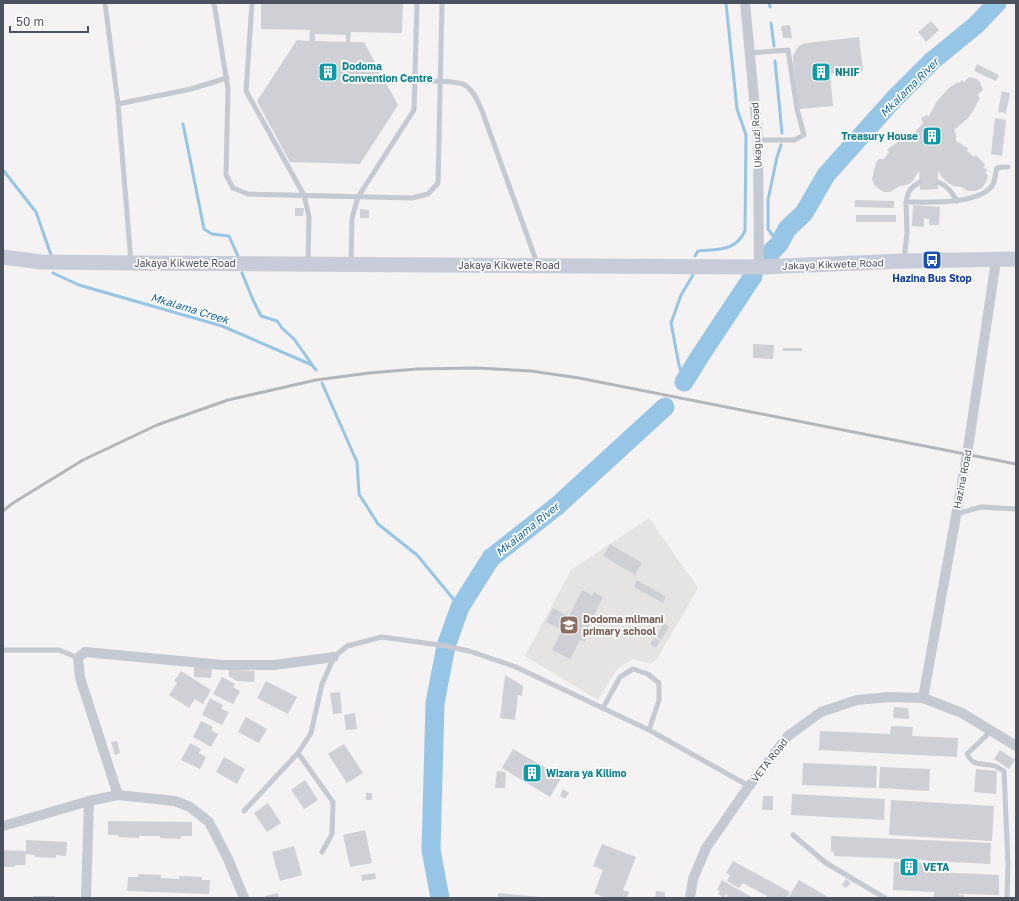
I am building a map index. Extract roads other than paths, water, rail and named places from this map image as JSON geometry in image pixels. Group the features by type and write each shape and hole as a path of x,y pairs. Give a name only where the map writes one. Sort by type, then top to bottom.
{"main road":[{"name":"Jakaya Kikwete Road","path":"3,257 41,262 759,267 904,261 1016,259"}],"street":[{"name":"Ukaguzi Road","path":"746,3 758,140 759,267"},
{"name":"Hazina Road","path":"922,698 967,455 996,260"},
{"path":"118,795 80,678 78,658 86,652 223,665 274,666 334,657"},
{"name":"VETA Road","path":"690,898 692,879 706,848 749,786 788,736 821,712 857,700 889,697 922,698 962,713 1016,746"},
{"path":"3,826 89,801 118,795 175,801 190,807 209,822 228,859 244,898"},
{"path":"86,898 89,801"}],"lane":[{"path":"105,3 118,104 131,263"},
{"path":"214,3 228,89 226,175 233,188 248,194 412,198 428,194 438,182 442,3"},
{"path":"252,3 246,91 304,195 309,217 308,264"},
{"path":"351,264 352,218 358,197 414,110 418,3"},
{"path":"751,53 788,50 797,109 804,135 794,140 758,140"},
{"path":"118,104 191,89 227,78"},
{"path":"415,81 454,82 464,85 474,94 481,108 538,266"},
{"path":"906,202 957,201 984,194 993,185 997,168 1008,167"},
{"path":"904,261 907,233 906,202 908,192 913,186 920,182"},
{"path":"938,182 945,185 950,190 957,201"},
{"path":"955,514 981,507 1016,510"},
{"path":"244,811 298,753 311,733 322,684 334,657 347,646 382,637 446,646 469,651 516,667 649,730 749,786"},
{"path":"3,650 59,650 78,658"},
{"path":"603,708 620,677 633,669 648,674 659,683 659,700 649,730"},
{"path":"991,731 967,754 970,761 996,766 1004,771 1008,865 1007,898"},
{"path":"298,753 332,802 332,834 322,852"},
{"path":"793,835 826,863 885,898"}],"waterway":[{"path":"695,256 698,251 731,246 741,238 745,231 746,135 737,109 726,3"},
{"path":"769,3 770,7"},
{"name":"Mkalama River","path":"770,253 779,244 787,229 804,213 826,175 894,99 932,61 976,25 997,3"},
{"path":"771,23 774,46"},
{"path":"775,61 782,133"},
{"path":"183,124 204,229 212,234 229,236 238,256"},
{"path":"779,244 768,229 768,200 781,145"},
{"name":"Mkalama Creek","path":"3,170 36,212 51,255"},
{"name":"Mkalama Creek","path":"53,273 79,285 222,326 312,365 316,370"},
{"path":"242,273 261,316 277,321 294,339 311,363"},
{"path":"684,382 679,365 671,323 681,295 693,275"},
{"name":"Mkalama River","path":"684,382 753,276"},
{"name":"Mkalama Creek","path":"322,383 357,462 359,494 378,524 417,555 460,607"},
{"name":"Mkalama Creek","path":"440,898 431,850 435,703 446,646 460,607 491,558 557,506 665,407"}],"railway":[{"path":"3,511 13,503 83,460 157,425 228,400 316,380 369,373 417,369 476,368 531,371 579,378 1016,464"}],"place":[{"name":"Dodoma Convention Centre","path":"328,72"},
{"name":"NHIF","path":"821,72"},
{"name":"Treasury House","path":"932,136"},
{"name":"Hazina Bus Stop","path":"932,260"},
{"name":"Dodoma mlimani primary school","path":"569,625"},
{"name":"Wizara ya Kilimo","path":"532,773"},
{"name":"VETA","path":"909,867"}]}
